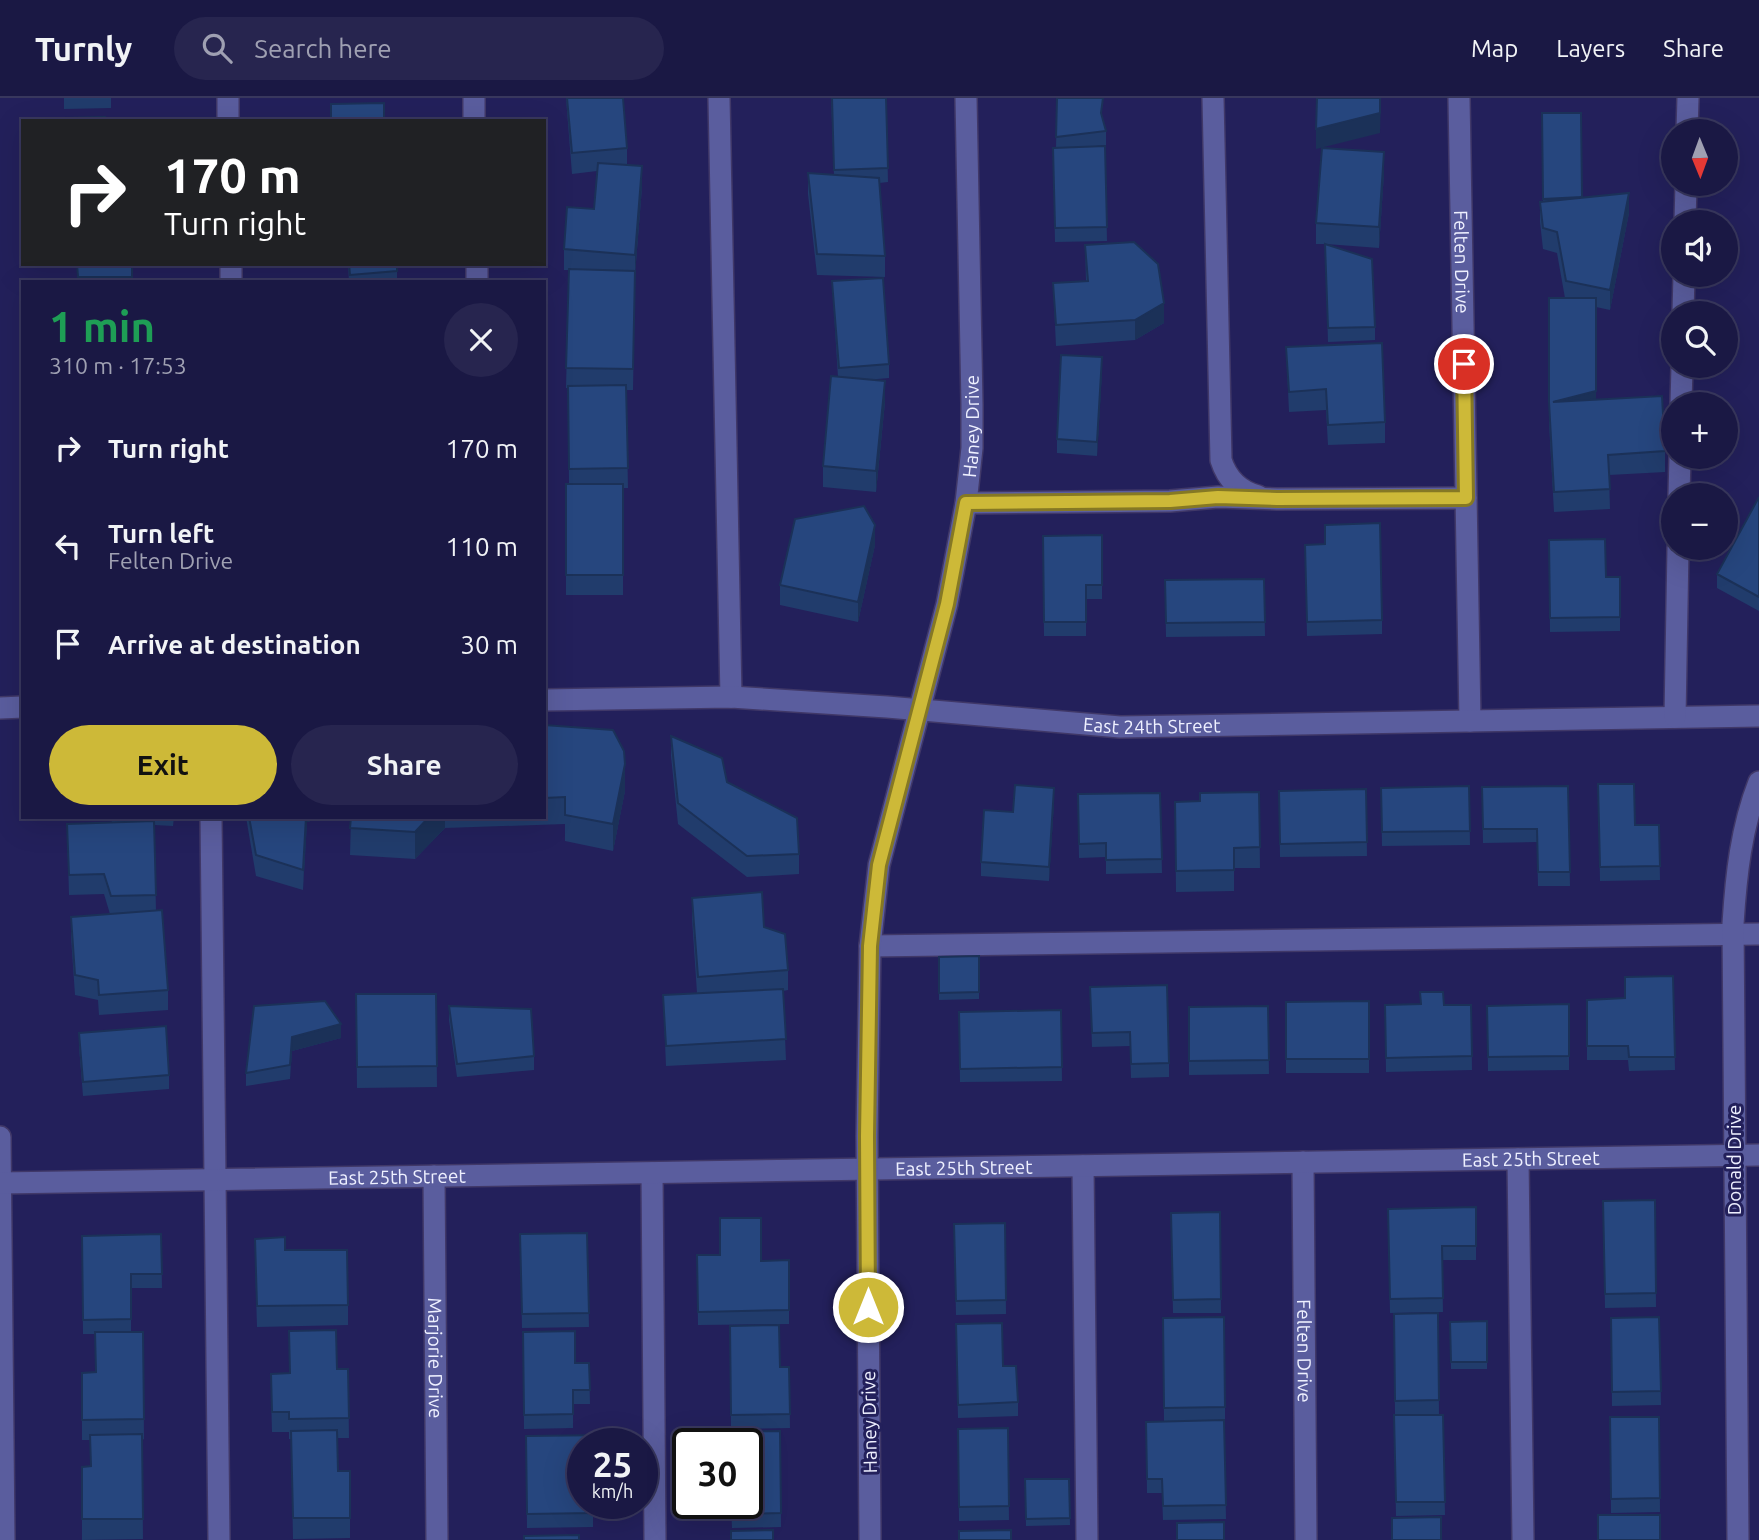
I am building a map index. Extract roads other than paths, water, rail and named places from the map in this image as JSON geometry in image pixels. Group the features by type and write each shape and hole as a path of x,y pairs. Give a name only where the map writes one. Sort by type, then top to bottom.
{"street":[{"path":"228,98 228,119"},
{"path":"474,98 474,119"},
{"path":"719,98 731,697"},
{"name":"Haney Drive","path":"870,1540 867,1169 870,946 879,865 947,604 966,503 972,448 972,415 966,98"},
{"path":"1213,98 1221,460 1231,480 1245,491 1277,499"},
{"name":"Felten Drive","path":"1459,98 1470,721"},
{"path":"1687,119 1688,98"},
{"path":"1170,501 1190,495 1204,486 1214,475 1221,460"},
{"path":"966,503 1170,501 1218,497 1466,498"},
{"path":"1675,717 1678,560"},
{"name":"East 24th Street","path":"546,700 731,697 1119,727 1759,716"},
{"path":"0,708 21,707"},
{"name":"Donald Drive","path":"1738,1540 1734,934 1736,875 1759,782"},
{"path":"211,819 219,1540"},
{"path":"870,946 1759,934"},
{"path":"0,1137 4,1540"},
{"name":"East 25th Street","path":"0,1183 1759,1155"},
{"path":"1518,1159 1523,1540"},
{"name":"Felten Drive","path":"1303,1162 1306,1540"},
{"path":"1083,1166 1087,1540"},
{"path":"652,1173 655,1540"},
{"name":"Marjorie Drive","path":"434,1176 438,1540"}]}
